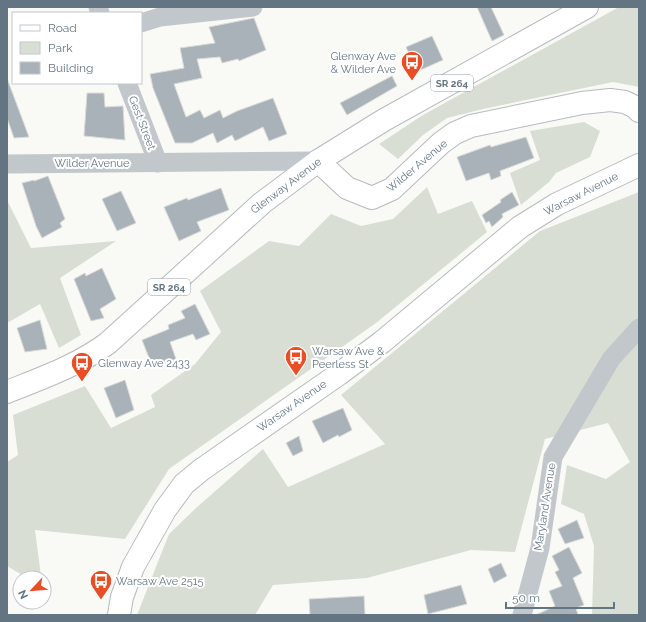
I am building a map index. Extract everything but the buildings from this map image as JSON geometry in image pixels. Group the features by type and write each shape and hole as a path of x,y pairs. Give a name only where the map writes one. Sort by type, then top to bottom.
{"main road":[{"name":"Glenway Avenue","path":"7,392 74,364 108,343 262,203 318,161 384,120 587,7"},
{"name":"Wilder Avenue","path":"318,161 347,188 372,198 392,189 441,143 455,133 471,126 582,103 610,100 625,102 635,107 639,111"},
{"name":"Warsaw Avenue","path":"119,615 122,597 133,567 165,510 184,484 201,470 339,374 382,342 520,227 557,204 639,165"}],"street":[{"path":"142,24 160,17 253,7"},
{"name":"Gest Street","path":"127,84 158,163"},
{"name":"Wilder Avenue","path":"7,164 318,161"},
{"name":"Maryland Avenue","path":"522,615 540,548 553,457 611,359 639,328"}],"green space":[{"path":"619,7 639,7 639,87 613,82 447,118 423,135 398,159 379,144 423,115"},
{"path":"584,122 600,131 590,157 556,173 549,182 521,205 510,173 540,160 530,131"},
{"path":"427,187 438,214 472,201 487,232 376,323 169,469 125,539 35,530 40,570 14,570 7,566 7,462 18,455 13,415 85,386 111,428 155,407 151,395 195,364 221,332 200,291 269,241 299,246 331,214 361,226 393,219"},
{"path":"639,192 639,615 592,615 594,546 584,514 561,504 567,465 606,479 630,462 608,423 545,439 515,552 471,550 367,578 273,585 255,615 137,615 169,534 263,449 288,487 385,444 341,395 540,231"},
{"path":"7,200 31,248 116,241 60,278 81,335 59,348 40,304 7,323"}],"place":[{"name":"Glenway Ave & Wilder Ave","path":"412,82"},
{"name":"Warsaw Ave & Peerless St","path":"296,376"},
{"name":"Glenway Ave 2433","path":"82,382"},
{"name":"Warsaw Ave 2515","path":"101,600"}]}
